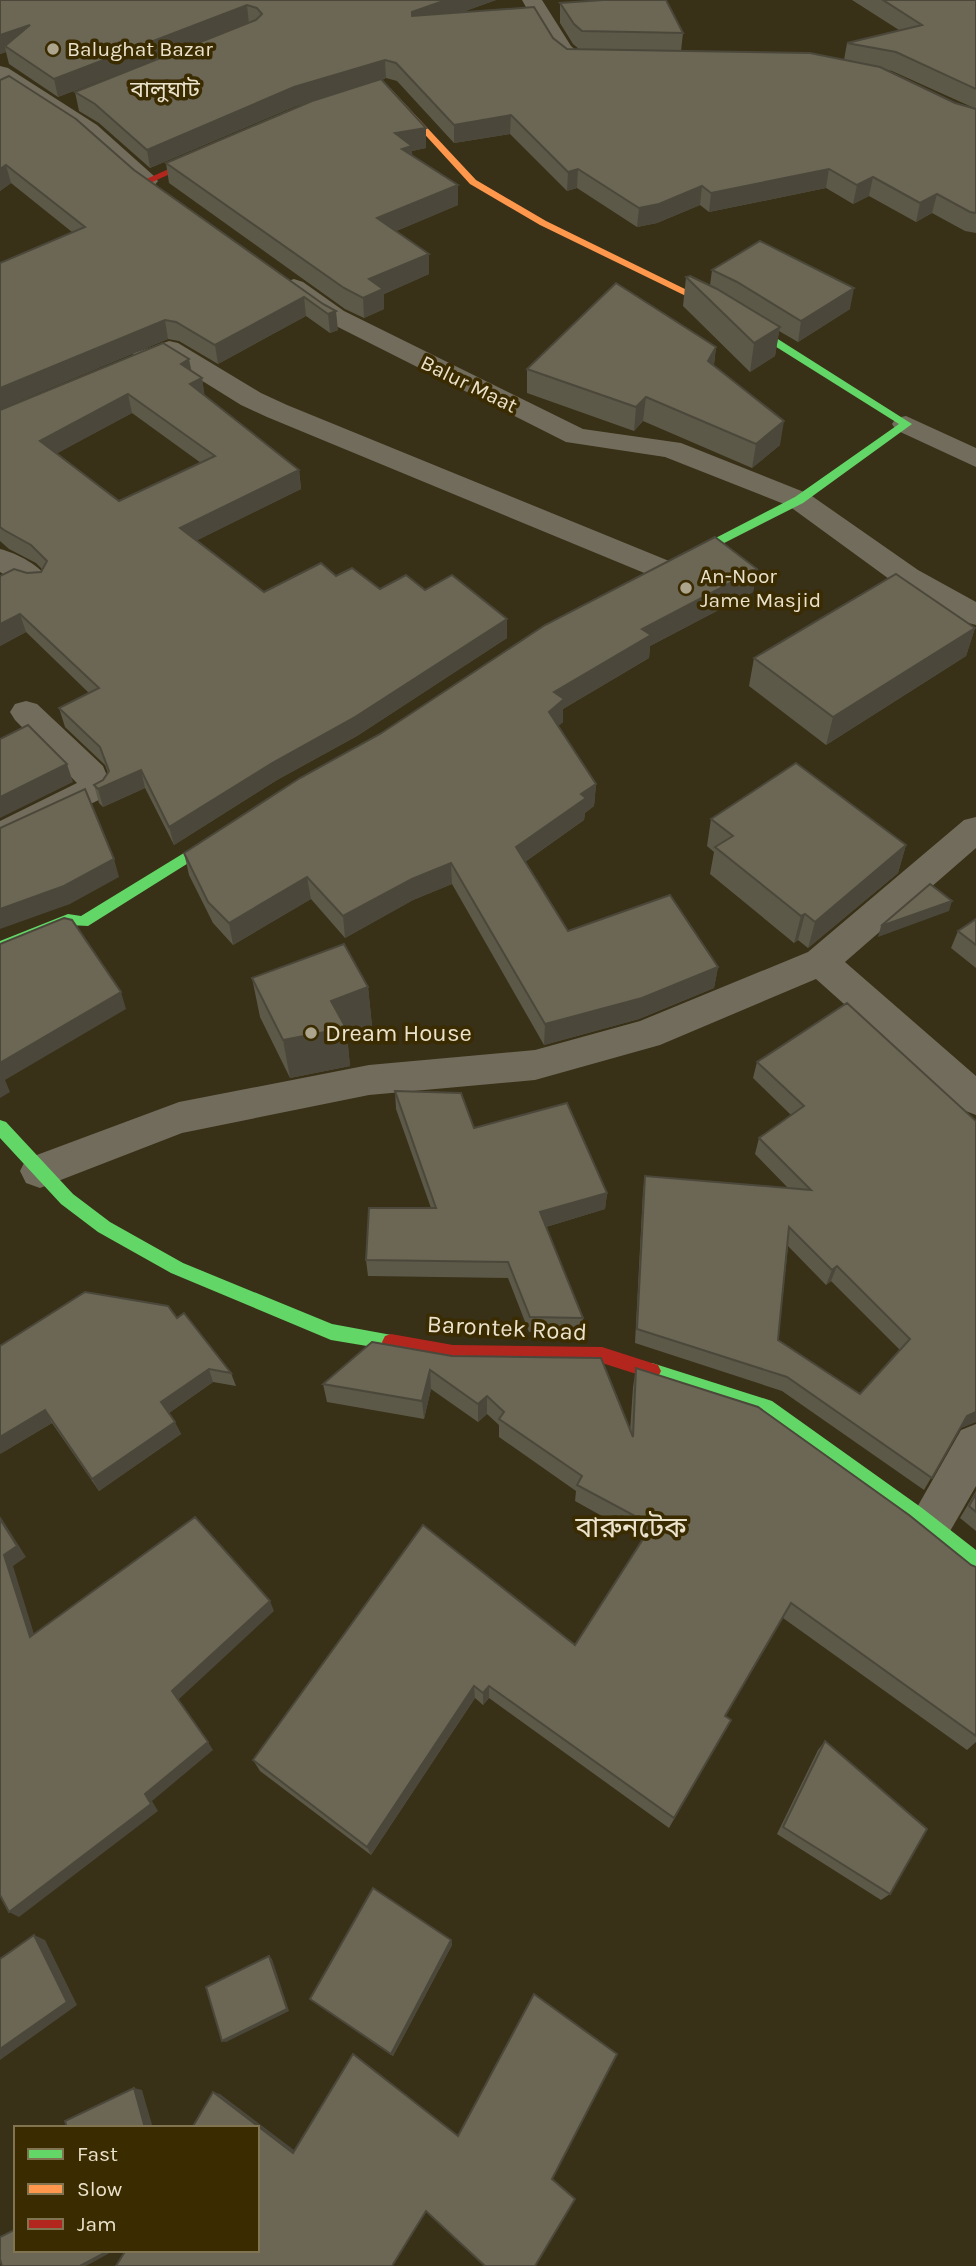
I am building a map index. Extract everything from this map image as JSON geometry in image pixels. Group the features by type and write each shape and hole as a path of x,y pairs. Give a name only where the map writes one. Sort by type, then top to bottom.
{"street":[{"path":"532,0 563,51 574,60 626,60"},
{"path":"0,72 89,130 169,197"},
{"path":"375,91 387,88 473,182 543,223 724,310 906,424 976,459"},
{"path":"56,108 82,98"},
{"path":"147,181 232,144"},
{"name":"Balur Maat","path":"268,269 335,316 576,436 671,449 799,500 907,577 976,615"},
{"path":"115,371 169,349 251,399 653,575 799,500 906,424"},
{"path":"0,558 35,581"},
{"path":"0,836 95,788 91,774 26,712"},
{"path":"0,947 68,919 83,922 237,825"},
{"path":"40,1171 179,1118 369,1080 535,1065 647,1034 821,962 976,829"},
{"path":"821,962 976,1099"},
{"name":"Barontek Road","path":"0,1127 67,1199 104,1227 177,1268 331,1332 453,1353 602,1355 766,1406 976,1562"},
{"path":"929,1525 976,1446"}],"building":[{"path":"0,0 446,0 412,12 412,16 534,7 553,38 567,49 810,53 880,67 955,103 976,109 976,213 937,194 920,203 873,177 857,185 829,169 711,193 702,186 659,204 639,208 578,169 568,172 511,115 454,125 396,63 385,60 294,87 147,150 95,104 75,92 256,20 262,14 257,8 247,5 54,79 5,46 30,25 0,35"},
{"path":"666,0 683,33 582,31 560,3"},
{"path":"883,0 976,0 976,89 896,52 847,43 922,25"},
{"path":"9,76 76,119 134,170 336,311 328,314 304,297 215,345 176,322 165,320 0,388 0,263 85,227 6,165 0,169 0,80"},
{"path":"381,79 426,128 395,133 412,146 402,149 458,185 377,218 429,254 369,279 383,289 363,298 344,288 166,163 312,101"},
{"path":"760,241 854,288 801,321 712,270"},
{"path":"690,276 780,327 754,343 686,277"},
{"path":"616,283 716,347 708,361 784,421 756,444 646,397 636,407 527,369"},
{"path":"163,343 189,359 181,364 202,378 190,384 299,470 180,528 264,592 321,563 336,576 352,568 380,589 406,575 425,590 452,575 507,619 355,717 274,762 169,827 141,770 98,789 94,785 103,780 109,771 100,747 59,708 99,688 20,614 0,624 0,576 14,569 27,573 41,572 47,561 31,545 0,527 0,410","holes":["128,394 215,456 119,501 40,441"]},
{"path":"715,537 757,569 642,629 651,635 554,692 564,699 549,712 596,784 581,794 586,798 516,847 568,931 670,895 718,967 642,998 545,1024 451,863 412,879 343,916 307,877 229,923 208,902 184,853 300,778 380,734 545,625"},
{"path":"896,574 975,628 833,717 754,658"},
{"path":"28,725 67,764 0,797 0,739"},
{"path":"796,763 906,845 815,922 805,914 801,916 715,847 733,836 711,819"},
{"path":"85,789 114,859 64,886 0,909 0,828"},
{"path":"930,884 952,901 881,926"},
{"path":"64,918 72,920 121,992 0,1063 0,944"},
{"path":"976,919 976,945 958,931"},
{"path":"344,944 368,987 331,1001 346,1028 283,1040 252,978"},
{"path":"847,1003 976,1121 976,1412 967,1416 932,1478 787,1377 637,1329 645,1176 811,1190 759,1138 804,1106 757,1062","holes":["789,1227 832,1270 837,1266 910,1339 860,1394 778,1340"]},
{"path":"395,1091 461,1093 474,1128 567,1103 607,1193 540,1212 583,1318 530,1317 508,1262 366,1260 369,1208 436,1208"},
{"path":"85,1292 168,1306 177,1318 184,1313 231,1373 209,1369 161,1402 175,1422 92,1479 45,1410 0,1437 0,1346"},
{"path":"372,1342 452,1356 601,1358 633,1437 636,1368 758,1407 909,1515 976,1567 976,1736 791,1603 725,1716 731,1720 674,1818 489,1686 483,1693 474,1686 367,1847 253,1760 423,1525 575,1645 652,1525 577,1485 582,1476 499,1419 504,1412 487,1396 478,1404 430,1370 422,1401 323,1384"},
{"path":"976,1494 976,1512 969,1506"},
{"path":"195,1517 270,1601 172,1691 208,1742 145,1794 151,1804 9,1912 0,1895 0,1519 17,1546 4,1555 30,1637"},
{"path":"825,1741 927,1829 890,1894 783,1827"},
{"path":"373,1888 451,1940 391,2054 310,1999"},
{"path":"34,1935 67,2002 0,2049 0,1959"},
{"path":"269,1956 287,2009 222,2041 206,1987"},
{"path":"534,1994 617,2054 552,2179 575,2199 535,2266 485,2266 426,2211 392,2266 116,2266 125,2252 259,2252 259,2127 293,2153 353,2054 458,2136"},
{"path":"134,2088 144,2126 66,2126 65,2121"},
{"path":"213,2092 258,2126 193,2126"},
{"path":"14,2230 14,2252 106,2252 80,2266 2,2266 0,2237"}],"traffic: fast":[{"path":"673,565 799,500 906,424 731,314"},
{"path":"0,947 68,919 83,922 228,831"},
{"path":"0,1127 67,1199 104,1227 177,1268 331,1332 391,1342"},
{"path":"652,1371 766,1407 916,1514 976,1562"}],"traffic: slow":[{"path":"390,91 473,182 543,223 731,314"}],"traffic: jam":[{"path":"147,181 214,152"},
{"path":"391,1342 453,1353 602,1355 652,1371"}],"place":[{"name":"Balughat Bazar","path":"53,49"},
{"name":"An-Noor Jame Masjid","path":"686,588"},
{"name":"Dream House","path":"311,1033"}],"district":[{"name":"বালুঘাট","path":"165,89"},
{"name":"বারুনটেক","path":"631,1527"}]}
